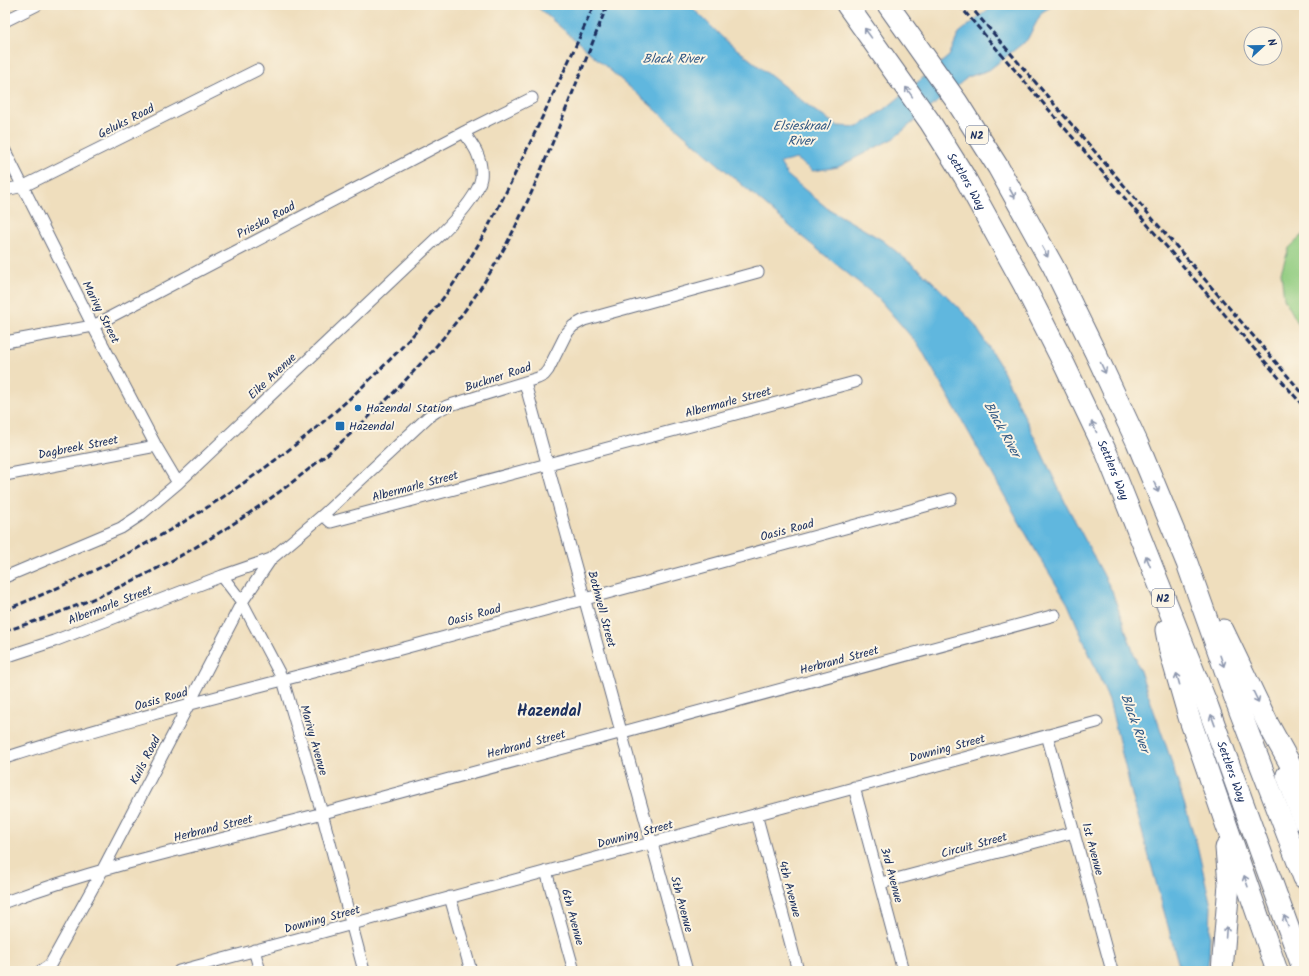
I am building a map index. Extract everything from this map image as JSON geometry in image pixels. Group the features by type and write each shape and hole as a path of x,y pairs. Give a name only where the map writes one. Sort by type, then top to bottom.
{"highway":[{"name":"Settlers Way","path":"847,5 930,122 964,176 998,235 1058,352 1107,454 1208,707 1304,971"},
{"name":"N2","path":"888,5 957,102 998,168 1053,266 1137,442 1187,562 1236,701 1304,878"},
{"path":"1187,562 1229,642 1268,724 1304,789"},
{"path":"1157,582 1170,651 1184,703 1277,971"},
{"path":"1268,724 1304,822"},
{"path":"1219,805 1227,854 1229,884 1222,971"}],"street":[{"path":"5,21 37,5"},
{"name":"Geluks Road","path":"5,190 24,186 257,70"},
{"name":"Prieska Road","path":"5,342 93,326 532,98"},
{"name":"Eike Avenue","path":"5,576 121,528 139,516 178,483 457,218 475,192 481,178 481,167 477,153 464,132"},
{"name":"Marivy Street","path":"5,151 24,186 93,326 156,446 178,483"},
{"name":"Buckner Road","path":"323,515 428,417 437,411 447,406 525,383 544,375 566,334 573,326 584,320 758,272"},
{"name":"Albermarle Street","path":"5,657 54,641 270,559 323,515 332,522 855,382"},
{"name":"Bothwell Street","path":"525,383 652,843"},
{"name":"Dagbreek Street","path":"5,474 156,446"},
{"name":"Oasis Road","path":"5,758 188,704 585,599 951,498"},
{"name":"Kuils Road","path":"40,971 51,968 242,602 270,559"},
{"name":"Marivy Avenue","path":"222,576 242,602 283,680 322,814 364,971"},
{"name":"Herbrand Street","path":"5,902 103,869 322,814 1055,615"},
{"name":"Downing Street","path":"179,971 1097,722"},
{"name":"1st Avenue","path":"1047,735 1112,971"},
{"name":"3rd Avenue","path":"854,787 881,883 903,971"},
{"name":"4th Avenue","path":"756,814 798,971"},
{"name":"Circuit Street","path":"881,883 1074,832"},
{"name":"5th Avenue","path":"652,843 687,971"},
{"name":"6th Avenue","path":"546,871 574,971"},
{"path":"450,897 470,971"},
{"path":"254,950 260,971"}],"green space":[{"path":"1304,234 1304,334 1284,298 1281,272 1289,248"}],"water":[{"name":"Black River","path":"535,5 690,5 723,38 815,111 838,126 858,127 890,105 949,56 959,33 991,7 1007,7 1012,5 1054,5 1042,12 1027,40 989,70 968,77 894,138 838,167 813,171 796,159 780,163 787,175 827,208 882,240 930,279 973,322 1001,367 1065,502 1112,591 1168,751 1197,845 1211,906 1207,971 1179,971 1179,966 1132,795 1109,700 1068,604 1034,548 920,347 878,298 801,236"}],"railway":[{"path":"5,610 54,590 101,567 194,516 238,487 322,423 387,363 412,337 446,295 477,246 496,212 531,141 594,5"},
{"path":"5,631 61,612 115,589 167,563 218,534 267,501 313,465 358,427 400,386 436,347 469,305 499,258 527,202 544,163 607,5"},
{"path":"959,5 1304,407"},
{"path":"969,5 1304,395"}],"place":[{"name":"Hazendal Station","path":"358,408"},
{"name":"Hazendal","path":"340,426"}],"district":[{"name":"Hazendal","path":"549,710"}],"water label":[{"name":"Elsieskraal River","path":"801,132"}]}
